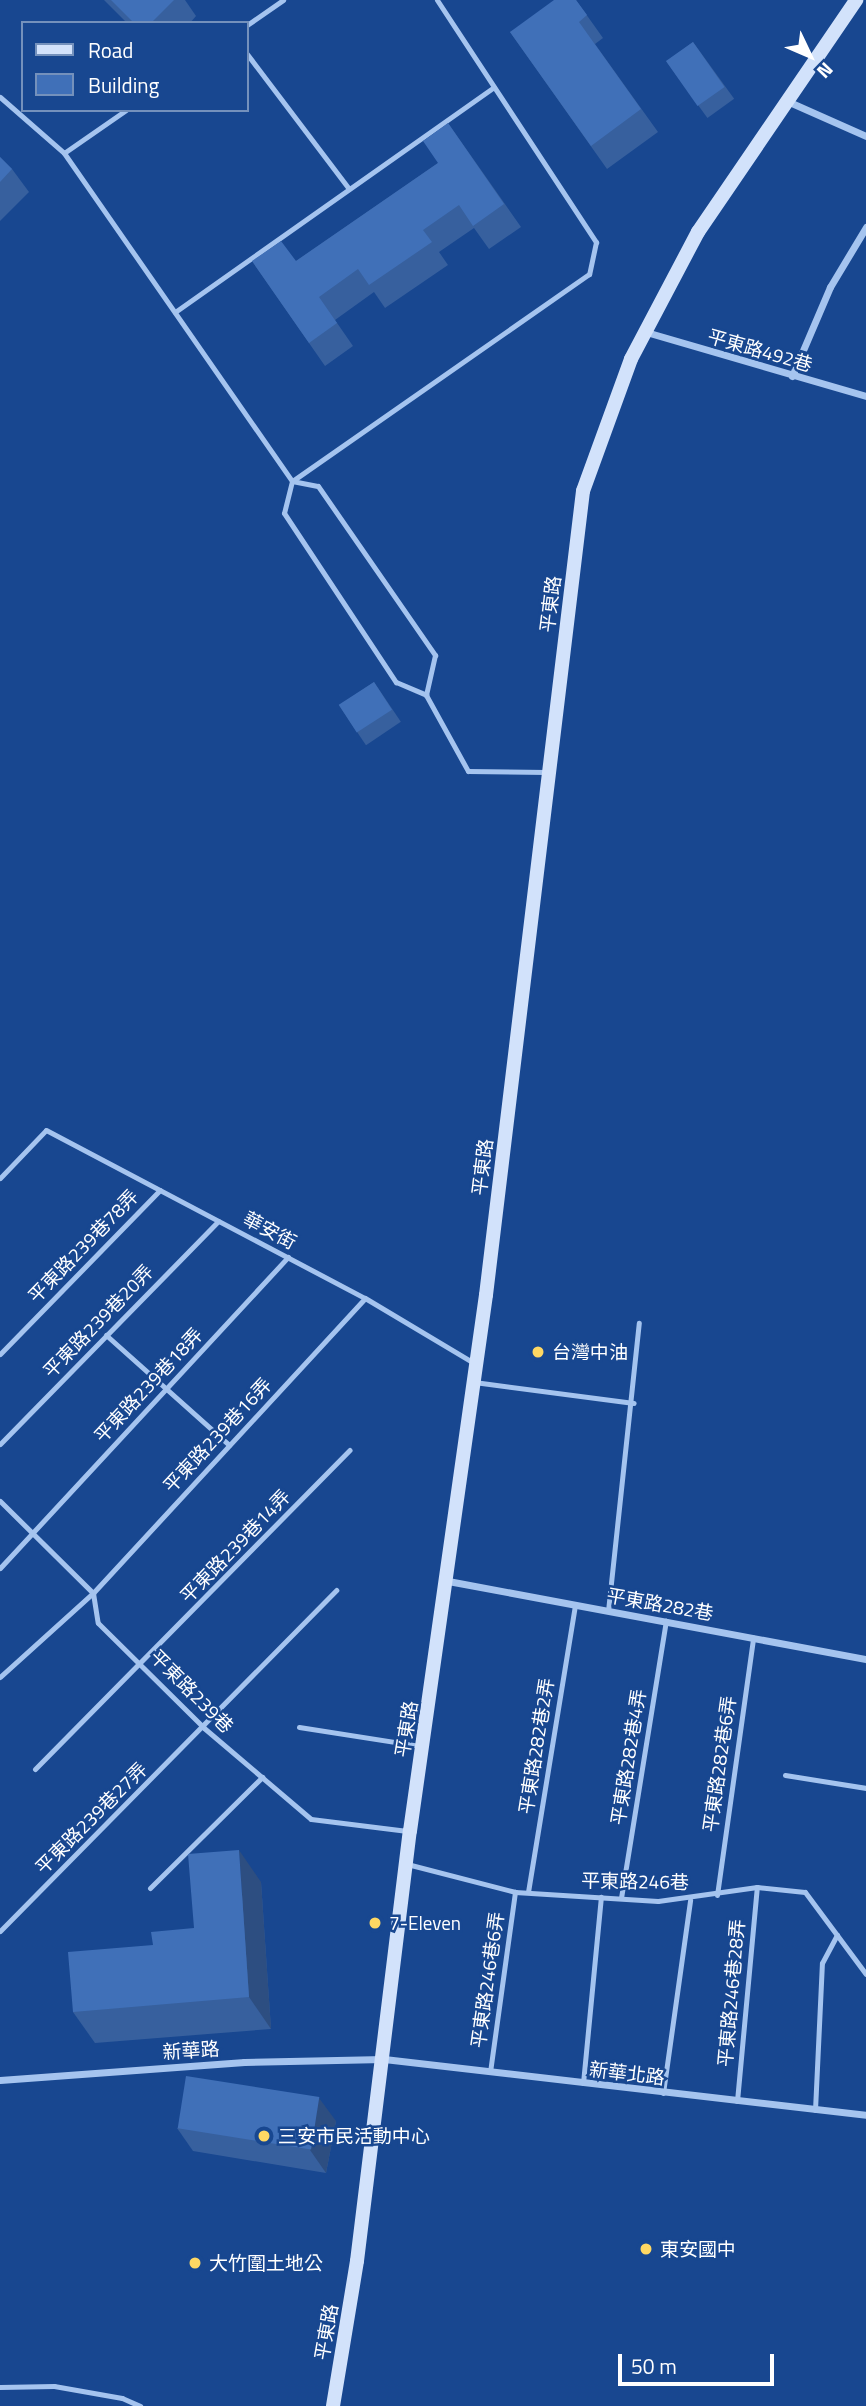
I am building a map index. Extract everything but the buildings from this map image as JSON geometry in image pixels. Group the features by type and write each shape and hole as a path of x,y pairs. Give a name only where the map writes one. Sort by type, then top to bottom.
{"street":[{"name":"平東路","path":"333,2406 384,2059 410,1831 448,1581 474,1382 583,491 645,332 698,232 856,0"},
{"path":"787,101 866,136"},
{"path":"792,376 830,287 866,227"},
{"name":"平東路492巷","path":"645,332 866,396"},
{"name":"平東路282巷","path":"448,1581 866,1658"},
{"name":"新華北路","path":"384,2059 866,2115"},
{"name":"新華路","path":"0,2080 244,2062 384,2059"}],"lane":[{"path":"248,24 283,0"},
{"path":"437,0 596,242 589,274 292,481 284,513 396,682 426,695 468,771 549,772"},
{"path":"248,55 349,189"},
{"path":"175,312 494,87"},
{"path":"0,97 64,153 292,481 317,486 435,655 426,695"},
{"path":"64,153 123,112"},
{"name":"華安街","path":"0,1178 46,1130 365,1298 476,1364"},
{"name":"平東路239巷78弄","path":"0,1354 160,1190"},
{"name":"平東路239巷20弄","path":"0,1444 218,1221"},
{"name":"平東路239巷18弄","path":"0,1567 288,1257"},
{"name":"平東路239巷16弄","path":"0,1678 93,1593 365,1298"},
{"path":"608,1611 634,1403 639,1323"},
{"path":"106,1335 164,1391 229,1445"},
{"path":"474,1382 634,1403"},
{"name":"平東路239巷14弄","path":"34,1769 143,1664 350,1450"},
{"path":"0,1501 93,1593"},
{"name":"平東路239巷27弄","path":"0,1931 204,1728 336,1590"},
{"name":"平東路239巷","path":"93,1593 98,1623 143,1664 204,1728 311,1819 410,1831"},
{"name":"平東路282巷2弄","path":"528,1892 575,1605"},
{"name":"平東路282巷4弄","path":"621,1898 666,1621"},
{"name":"平東路282巷6弄","path":"717,1895 753,1638"},
{"path":"299,1727 423,1746"},
{"path":"785,1775 866,1788"},
{"path":"150,1888 262,1777"},
{"name":"平東路246巷","path":"407,1864 515,1892 690,1900 757,1887 805,1892 866,1974"},
{"name":"平東路246巷28弄","path":"737,2101 757,1887"},
{"name":"平東路246巷6弄","path":"490,2072 515,1892"},
{"path":"583,2083 601,1897"},
{"path":"663,2093 690,1900"},
{"path":"816,2110 822,1963 837,1935"},
{"path":"0,2387 54,2386 122,2398 140,2406"}],"place":[{"name":"台灣中油","path":"538,1352"},
{"name":"7-Eleven","path":"375,1923"},
{"name":"三安市民活動中心","path":"264,2136"},
{"name":"東安國中","path":"646,2249"},
{"name":"大竹圍土地公","path":"195,2263"}]}
